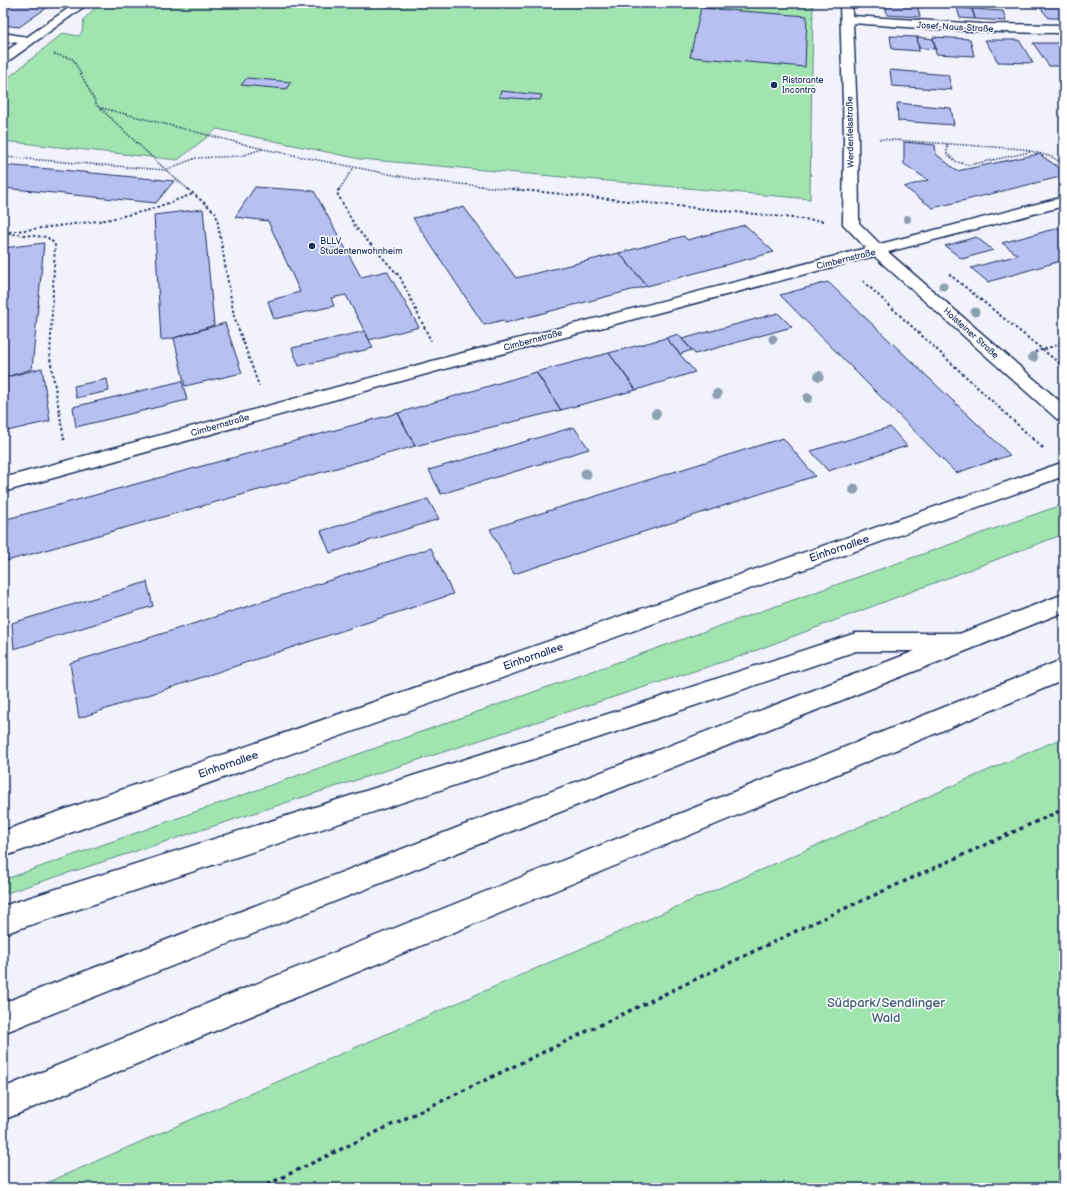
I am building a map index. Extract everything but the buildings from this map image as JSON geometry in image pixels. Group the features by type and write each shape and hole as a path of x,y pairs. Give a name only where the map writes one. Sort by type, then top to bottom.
{"main road":[{"path":"3,59 83,3"},
{"name":"Werdenfelsstraße","path":"846,3 851,137 851,224"},
{"name":"Josef-Naus-Straße","path":"847,19 934,26 1064,29"},
{"path":"3,38 26,44"},
{"name":"Cimbernstraße","path":"3,485 442,364 878,251 1064,201"},
{"path":"851,224 878,251"},
{"name":"Holsteiner Straße","path":"878,251 1064,415"},
{"name":"Einhornallee","path":"3,844 1064,469"},
{"path":"3,1018 1064,603"},
{"path":"3,920 647,712 856,642 967,642"},
{"path":"3,1104 226,1011 1064,669"}],"path":[{"path":"695,3 729,6"},
{"path":"26,44 73,59 98,107 142,146 165,170 216,214 234,316 268,411"},
{"path":"98,107 263,149 419,180 851,224"},
{"path":"851,137 1000,147 1033,152 1058,160 1064,164"},
{"path":"947,144 947,154 957,162 969,165 1033,152"},
{"path":"3,157 165,170 196,158 241,156 263,149"},
{"path":"354,167 337,193 356,228 400,276 442,364"},
{"path":"3,232 106,220 150,210 194,194"},
{"path":"3,232 47,237 54,244 50,358 69,468"},
{"path":"910,242 1064,367"},
{"path":"841,260 1044,449"},
{"path":"260,1188 815,922 1064,809"}],"green space":[{"path":"100,3 813,3 810,199 360,159 217,129 178,160 3,141 3,82 63,33 79,36 82,32 84,19"},
{"path":"1064,504 1064,534 741,656 3,894 3,880"},
{"name":"Südpark/Sendlinger Wald","path":"1064,737 1064,1188 35,1188"}],"place":[{"name":"Ristorante Incontro","path":"774,85"},
{"name":"BLLV Studentenwohnheim","path":"312,246"}]}
